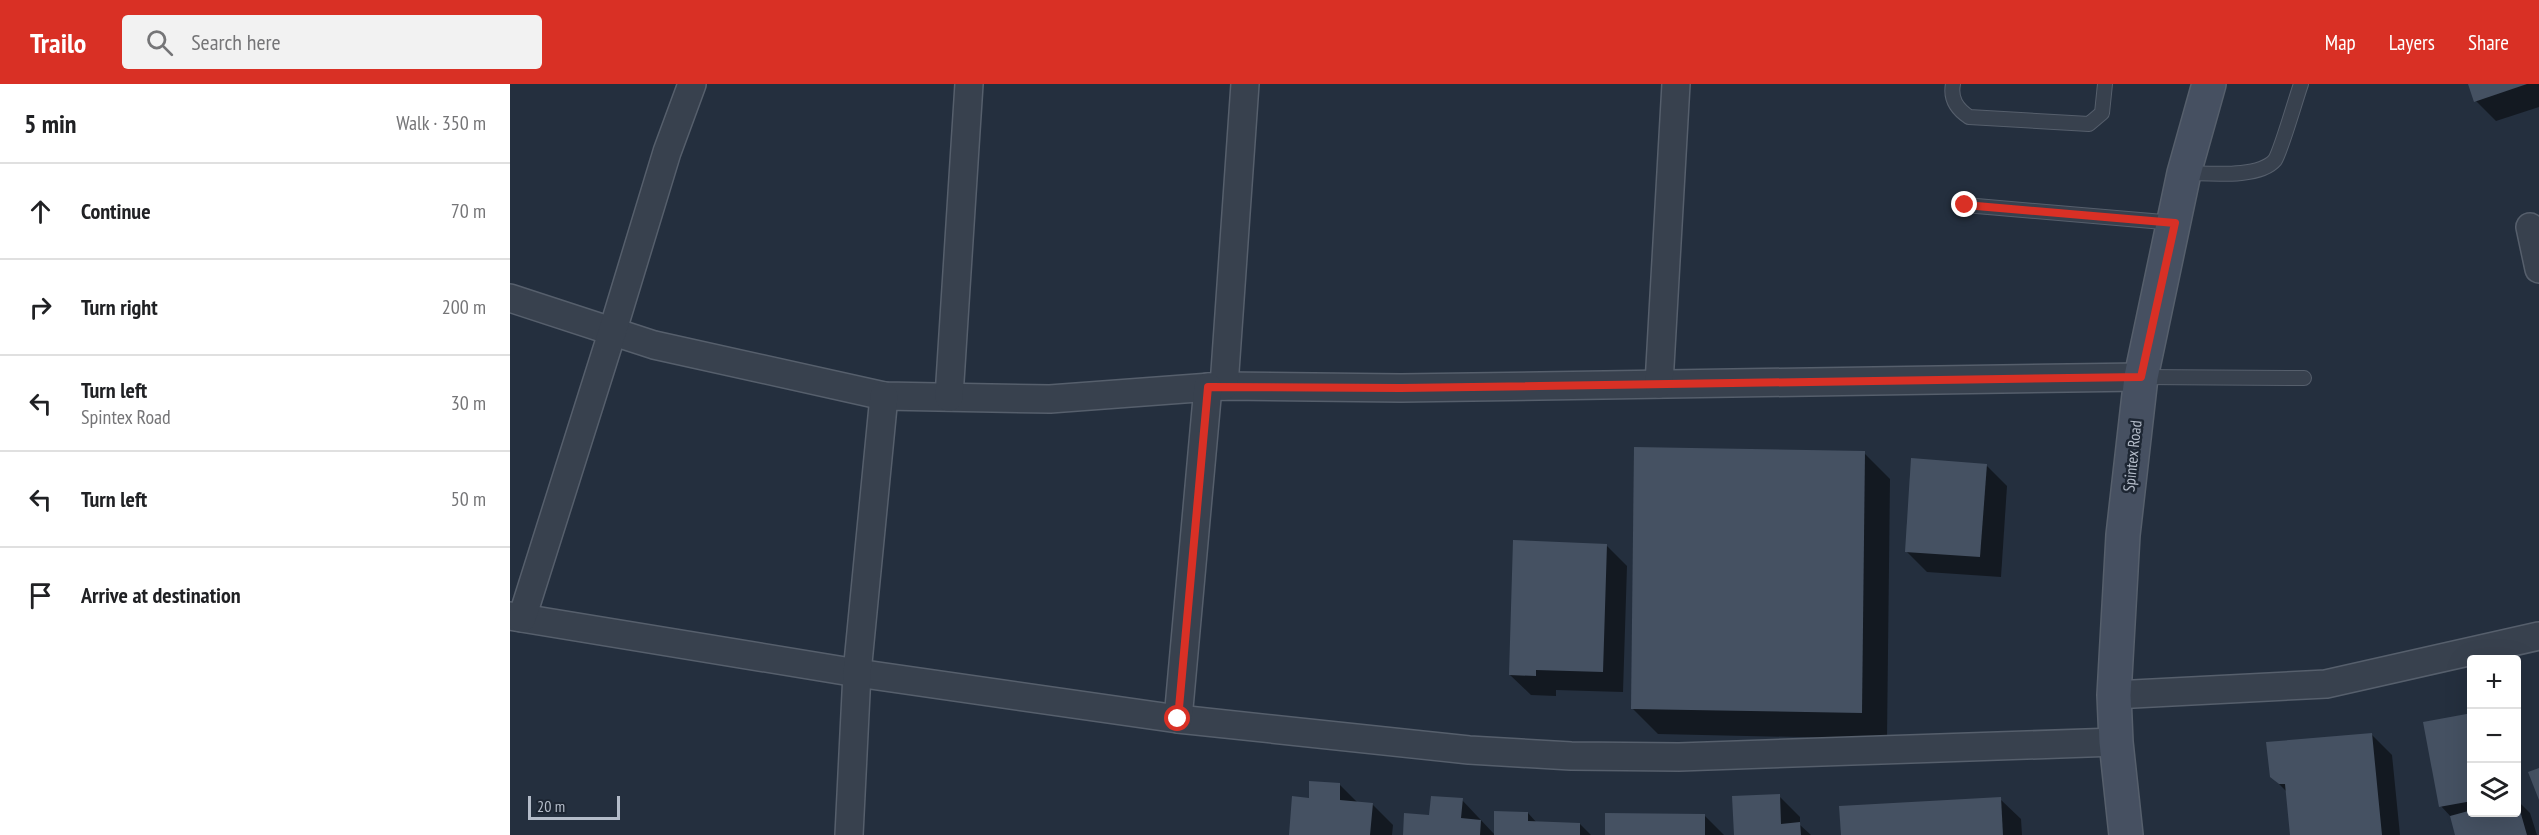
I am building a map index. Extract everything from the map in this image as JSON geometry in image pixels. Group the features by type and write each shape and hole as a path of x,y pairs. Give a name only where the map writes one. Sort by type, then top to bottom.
{"main road":[{"name":"Spintex Road","path":"2126,835 2116,742 2114,695 2123,535 2141,377 2184,173 2209,84"}],"street":[{"path":"692,84 667,152 612,333 516,617 856,673 1178,719 1469,750 1679,758 2116,742"},
{"path":"949,397 969,84"},
{"path":"1178,719 1216,387 1245,84"},
{"path":"1659,384 1676,84"},
{"path":"2530,227 2539,268"},
{"path":"510,298 654,345 884,396 1050,399 1216,387 1401,388 2141,377"},
{"path":"849,835 856,673 884,396"},
{"path":"2114,695 2326,684 2539,636"}],"lane":[{"path":"1953,84 1951,92 1957,108 1969,117 2089,124 2102,113 2105,84"},
{"path":"2184,173 2243,173 2261,169 2275,159 2301,84"},
{"path":"1965,205 2175,223"},
{"path":"2141,377 2304,378"}],"building":[{"path":"2468,84 2527,84 2474,102"},
{"path":"1634,447 1865,451 1862,713 1631,709"},
{"path":"1911,458 1987,464 1980,557 1905,552"},
{"path":"1513,540 1607,544 1603,672 1536,670 1536,676 1509,675"},
{"path":"2467,714 2467,802 2439,807 2423,722"},
{"path":"2372,733 2382,835 2290,835 2285,784 2279,784 2270,777 2266,742"},
{"path":"2539,768 2539,800 2528,772"},
{"path":"1309,781 1340,783 1340,800 1373,803 1370,835 1289,835 1292,796 1309,798"},
{"path":"1780,794 1781,824 1800,822 1801,835 1734,835 1732,796"},
{"path":"1431,796 1463,798 1461,818 1481,820 1480,835 1403,835 1404,813 1429,815"},
{"path":"2001,797 2003,835 1841,835 1839,806"},
{"path":"1494,811 1528,812 1528,821 1580,823 1580,835 1494,835"},
{"path":"2467,811 2467,817 2521,817 2521,814 2527,835 2455,835 2450,816"},
{"path":"1605,813 1705,814 1705,835 1605,835"}],"route":[{"path":"1178,719 1208,387 1401,388 2141,377 2175,223 1965,205"}]}
